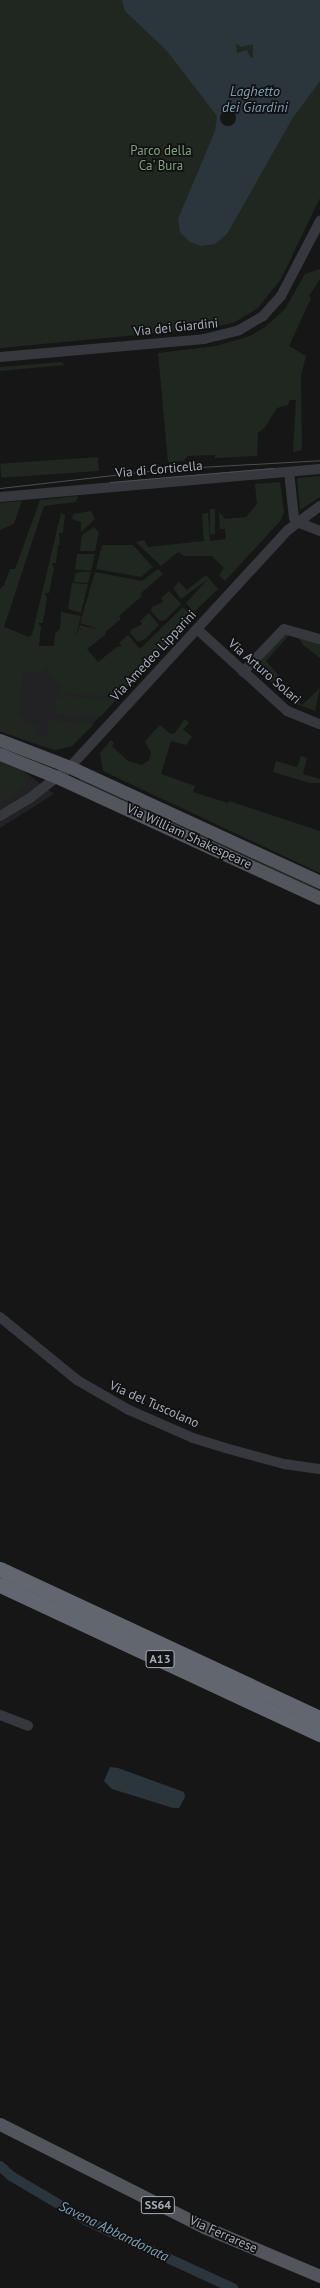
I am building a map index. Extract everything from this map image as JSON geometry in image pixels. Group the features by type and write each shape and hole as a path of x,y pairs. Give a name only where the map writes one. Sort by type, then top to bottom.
{"highway":[{"name":"A13","path":"0,1569 320,1718"},
{"name":"A13","path":"0,1585 320,1734"}],"main road":[{"name":"Via William Shakespeare","path":"0,740 70,767 320,882"},
{"name":"Via William Shakespeare","path":"0,754 57,777 320,898"},
{"name":"Via Ferrarese","path":"0,2124 204,2227 320,2276"}],"street":[{"name":"Via dei Giardini","path":"0,357 204,339 240,330 263,316 281,296 320,221"},
{"name":"Via di Corticella","path":"0,497 320,470"},
{"path":"289,472 291,511 297,522 320,531"},
{"name":"Via Amedeo Lipparini","path":"0,816 70,767 297,522 320,506"},
{"name":"Via Arturo Solari","path":"197,629 287,712 320,724"},
{"path":"243,672 284,629 320,639"},
{"name":"Via del Tuscolano","path":"0,1317 77,1380 129,1410 193,1438 225,1448 284,1464 320,1469"},
{"path":"0,1715 28,1726"}],"shaded area":[{"path":"0,635 130,684 72,746 55,750 0,731"},
{"path":"0,761 21,769 54,794 0,828"}],"green space":[{"name":"Parco della Ca' Bura","path":"0,0 320,0 320,198 281,279 257,309 235,322 212,328 0,348"},
{"path":"320,269 320,279 309,296 311,298 289,346 306,356 301,376 302,450 293,452 296,400 290,400 288,405 277,408 265,427 258,433 257,456 215,458 215,455 188,456 183,461 168,462 158,353 216,346 250,336 265,327 285,309 305,274"},
{"path":"61,362 65,365 0,371 0,367"},
{"path":"98,457 99,471 1,478 0,464"},
{"path":"320,476 320,497 300,510 297,478"},
{"path":"280,482 284,512 281,520 225,581 219,576 224,568 212,556 184,556 178,552 161,566 136,542 144,540 148,547 204,541 202,514 208,513 210,541 226,539 225,529 220,529 219,512 225,519 246,517 257,504 255,484"},
{"path":"78,496 76,502 44,506 4,627 29,637 32,635 61,513 65,515 63,533 59,533 60,545 58,545 56,563 52,563 54,568 49,593 45,593 47,598 43,623 38,623 41,627 39,646 54,646 55,634 60,629 61,612 81,616 75,639 80,625 100,630 80,623 95,572 142,581 158,569 163,574 140,594 142,596 119,616 121,619 105,632 106,634 87,649 98,662 117,647 122,646 119,643 128,635 140,649 183,607 191,616 118,697 59,693 62,687 46,667 40,673 23,672 19,715 23,716 23,724 36,725 35,735 48,736 49,720 94,724 72,746 55,750 0,731 0,589 4,585 10,569 15,569 40,500"},
{"path":"22,501 14,524 0,530 0,503"},
{"path":"210,509 215,509 215,534 210,534"},
{"path":"91,511 95,519 81,532 81,522 72,519 73,514"},
{"path":"94,527 99,533 95,551 80,551 82,535"},
{"path":"102,545 133,545 153,567 141,577 96,569"},
{"path":"77,554 95,554 91,571 75,569"},
{"path":"81,572 91,572 88,583 74,582 75,574"},
{"path":"206,575 218,589 194,612 186,603 208,579 181,599 173,588 179,582 187,590"},
{"path":"72,583 88,584 81,613 68,609"},
{"path":"169,591 181,604 165,620 160,621 151,611 152,607 163,602 161,598"},
{"path":"149,613 159,625 145,639 138,642 130,633 131,630 142,624 140,621"},
{"path":"285,634 289,635 266,661 279,676 274,685 254,667"},
{"path":"298,637 320,644 320,658 303,645"},
{"path":"283,688 302,705 320,688 315,711 294,703 279,690"},
{"path":"59,696 116,700 100,717 55,714 56,700"},
{"path":"185,719 189,723 183,729 192,737 186,745 171,741 161,774 195,786 193,792 228,803 229,801 320,831 320,873 103,771 100,753 111,740 114,743 112,746 128,761 142,765 149,760 151,753 145,741 160,725 169,733 174,734"},
{"path":"301,756 307,758 303,774 320,779 320,783 310,783 273,772 276,761 297,767"},
{"path":"0,763 23,772 26,781 25,787 0,803"},
{"path":"80,778 320,889 320,891 79,781"}],"water":[{"name":"Laghetto dei Giardini","path":"122,0 320,0 320,81 292,119 227,234 215,244 201,246 190,242 180,232 178,219 215,131 217,116 167,51 125,11","holes":["236,43 241,47 253,44 253,58 250,57 247,50 237,53"]},
{"path":"110,1767 118,1768 184,1792 185,1797 179,1808 173,1808 112,1789 104,1781"}],"pier":[{"path":"228,110 234,112 236,118 234,124 228,126 222,124 220,118 222,112"}],"waterway":[{"name":"Savena Abbandonata","path":"0,2166 11,2176 87,2221 233,2288"}],"tram line":[{"path":"0,488 166,469 320,460"},
{"path":"110,482 273,468"}]}
